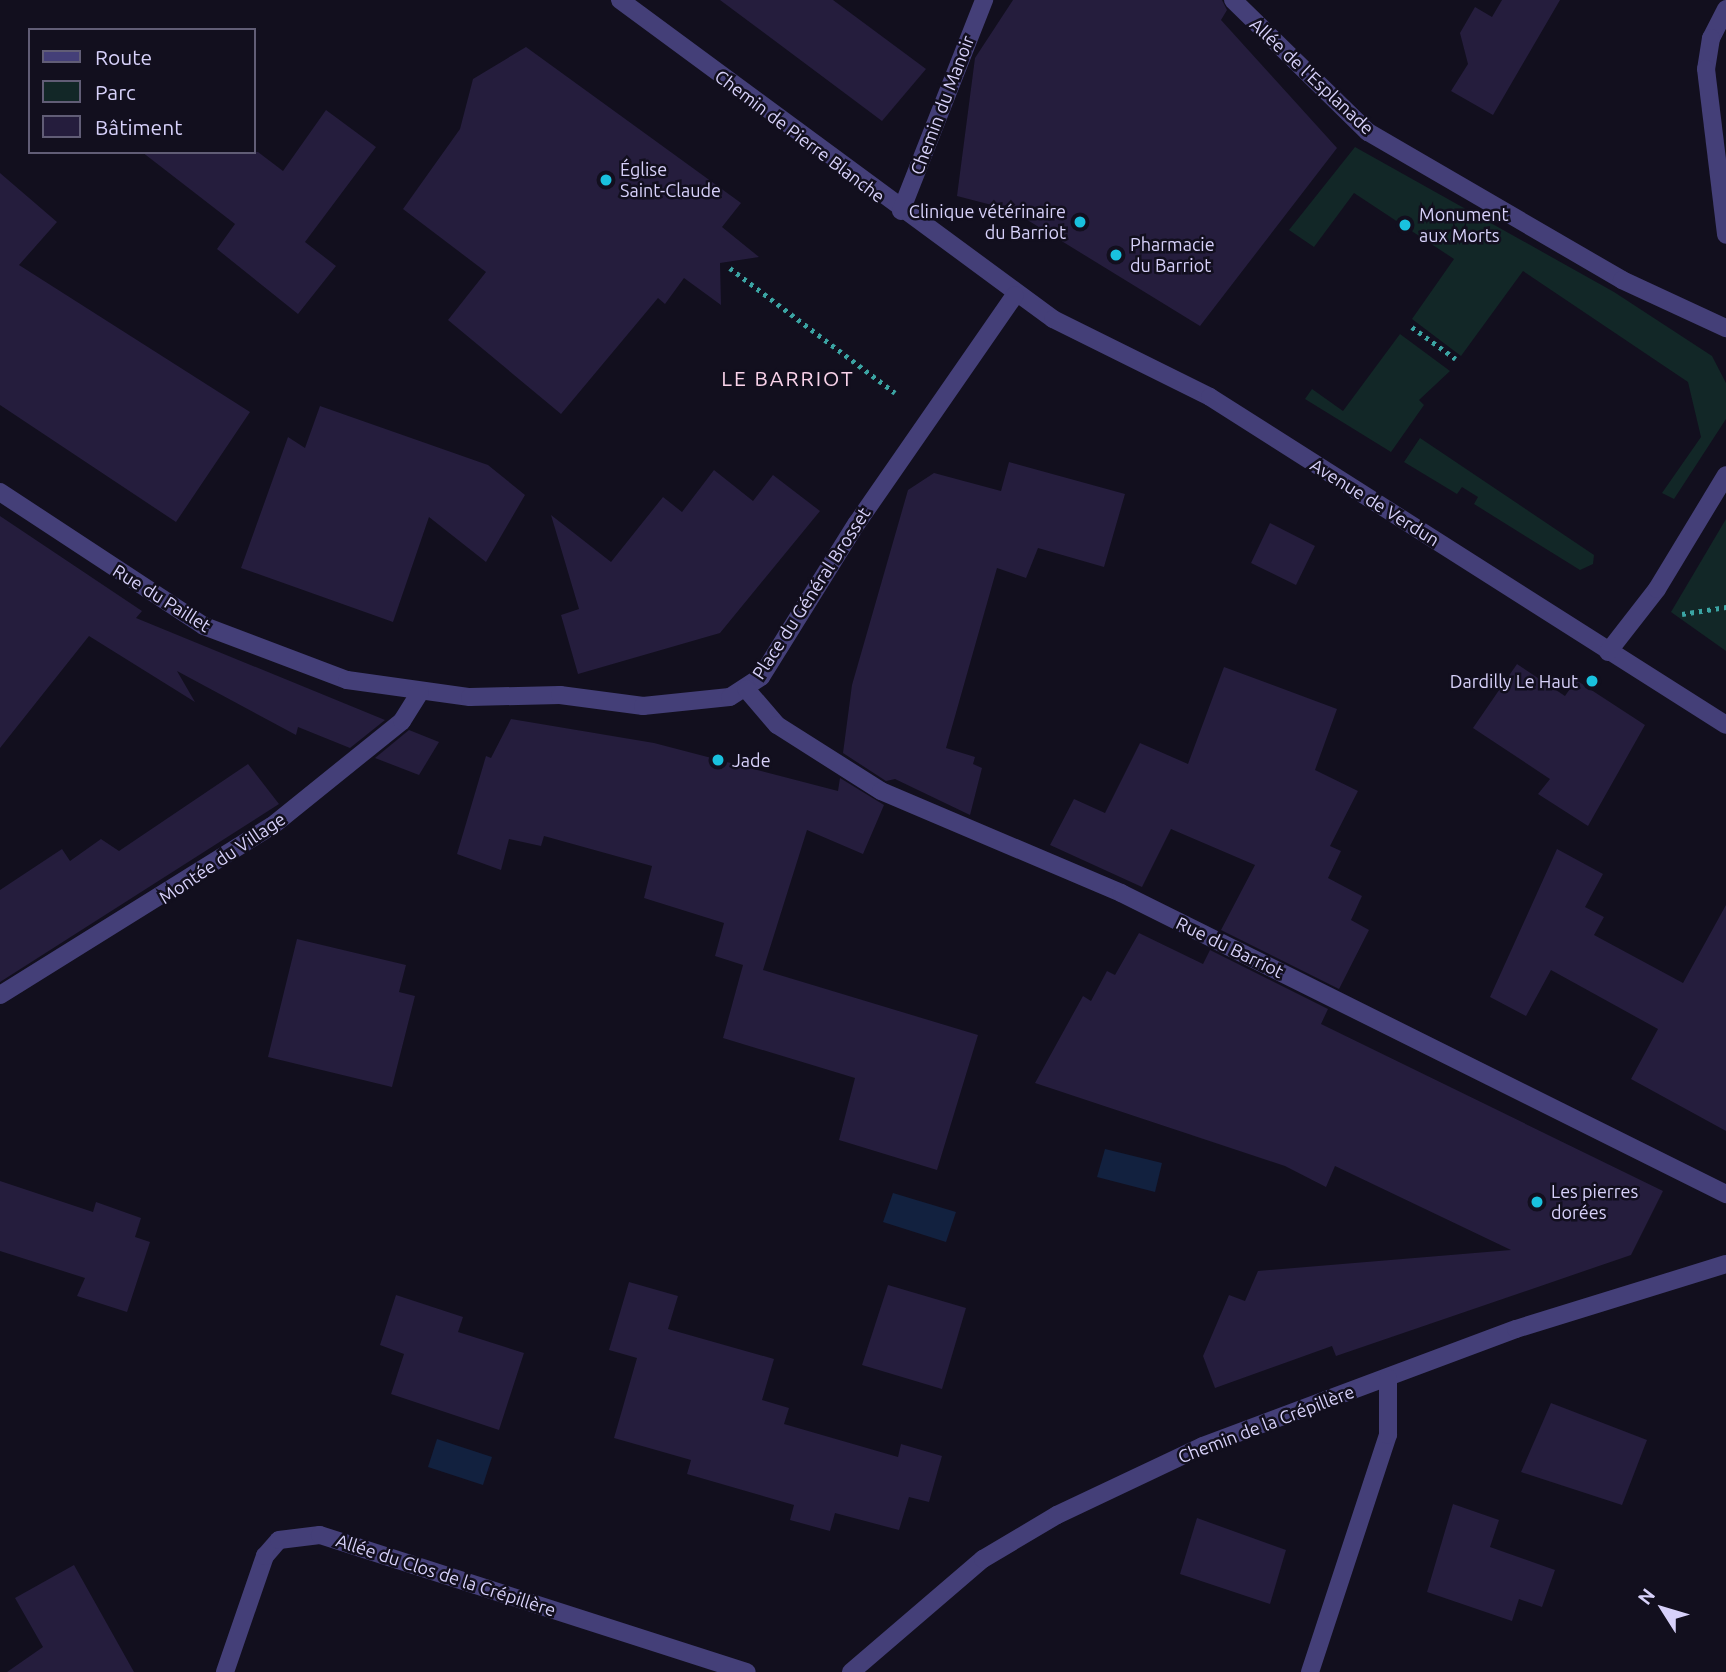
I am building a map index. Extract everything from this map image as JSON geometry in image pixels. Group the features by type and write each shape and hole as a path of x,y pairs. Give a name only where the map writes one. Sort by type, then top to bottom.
{"street":[{"name":"Chemin de Pierre Blanche","path":"620,0 1015,295"},
{"name":"Chemin du Manoir","path":"901,211 984,0"},
{"name":"Allée de l'Esplanade","path":"1233,0 1368,132 1622,280 1726,328"},
{"path":"1726,9 1711,38 1706,69 1726,234"},
{"name":"Avenue de Verdun","path":"1015,295 1210,397 1726,725"},
{"name":"Place du Général Brosset","path":"420,692 560,695 643,706 730,697 746,689 761,677 857,523 1015,295"},
{"path":"1608,652 1657,589 1726,475"},
{"name":"Rue du Paillet","path":"0,492 204,626 347,680 420,692"},
{"name":"Rue du Barriot","path":"746,689 777,725 881,791 1121,893 1726,1194"},
{"name":"Montée du Village","path":"0,995 272,826 402,721 420,692"},
{"name":"Chemin de la Crépillère","path":"851,1672 983,1559 1057,1515 1203,1446 1516,1329 1726,1264"},
{"path":"1310,1672 1388,1435 1388,1378"},
{"name":"Allée du Clos de la Crépillère","path":"225,1672 265,1556 279,1540 320,1535 747,1672"}],"path":[{"path":"730,268 895,394"},
{"path":"1412,327 1456,359"},
{"path":"1671,612 1726,607"}],"green space":[{"path":"1355,147 1614,292 1712,356 1726,383 1726,419 1674,499 1662,493 1701,437 1688,382 1523,271 1461,356 1412,319 1454,259 1354,193 1314,247 1289,230"},
{"path":"1400,334 1450,371 1419,400 1424,405 1391,452 1305,399 1312,389 1343,411"},
{"path":"1420,438 1594,555 1593,564 1580,570 1474,504 1478,497 1462,487 1457,494 1404,462"},
{"path":"1726,519 1726,651 1671,612"}],"water":[{"path":"1105,1149 1162,1163 1155,1192 1097,1177"},
{"path":"893,1193 956,1212 946,1242 883,1222"},
{"path":"437,1439 492,1457 483,1485 428,1467"}],"building":[{"path":"720,0 833,0 926,69 882,121"},
{"path":"1013,0 1222,0 1227,10 1221,20 1337,148 1200,326 1011,210 957,196 975,58"},
{"path":"1502,0 1560,0 1493,115 1451,91 1468,64 1460,33 1475,7 1492,17"},
{"path":"526,47 741,203 722,227 759,257 720,263 721,305 684,278 665,304 658,298 561,414 448,320 486,272 403,209 460,129 473,79"},
{"path":"326,110 376,147 305,242 336,266 298,314 217,249 235,224 145,154 258,152 283,171"},
{"path":"0,173 57,222 19,265 250,412 176,522 0,405"},
{"path":"320,406 488,465 525,495 486,562 429,517 393,622 241,568 288,437 305,448"},
{"path":"1009,462 1125,494 1104,567 1038,548 1026,578 997,568 946,748 975,757 973,764 982,768 970,815 895,779 886,781 843,753 852,685 908,490 934,473 1001,491"},
{"path":"714,470 753,501 773,475 820,511 720,633 578,674 561,615 579,609 551,515 611,562 663,497 682,512"},
{"path":"0,516 142,611 136,618 385,720 350,748 298,727 296,735 177,671 195,702 89,636 0,748"},
{"path":"1270,523 1315,546 1296,585 1251,563"},
{"path":"1517,664 1565,696 1576,680 1645,725 1588,826 1538,794 1550,779 1473,728"},
{"path":"1224,667 1337,709 1315,770 1358,791 1330,846 1341,851 1328,878 1362,896 1351,920 1369,930 1339,989 1221,930 1255,865 1171,829 1142,887 1050,845 1074,799 1105,813 1140,743 1188,764"},
{"path":"511,719 654,743 838,791 840,778 884,805 863,854 807,830 763,970 978,1035 937,1170 839,1140 855,1078 723,1038 743,965 715,956 724,923 644,898 652,866 544,836 541,846 509,839 501,870 457,854 486,756 491,758"},
{"path":"409,730 439,742 419,775 375,758"},
{"path":"248,764 279,804 0,982 0,890 62,849 70,861 101,839 119,851"},
{"path":"1557,849 1603,874 1585,907 1604,917 1594,935 1683,983 1726,905 1726,1131 1631,1079 1658,1029 1551,970 1526,1016 1490,997"},
{"path":"1139,933 1203,964 1210,950 1328,1009 1321,1024 1663,1191 1631,1255 1336,1356 1332,1346 1215,1388 1203,1356 1229,1295 1245,1301 1258,1271 1511,1250 1335,1166 1326,1187 1285,1166 1035,1083 1083,996 1091,1001 1107,971 1115,975"},
{"path":"297,939 406,965 399,992 415,996 392,1087 268,1057"},
{"path":"0,1181 93,1212 96,1202 141,1218 135,1237 150,1242 127,1312 77,1296 85,1278 0,1251"},
{"path":"629,1282 678,1296 668,1329 774,1359 762,1400 789,1408 784,1424 898,1457 901,1444 942,1456 929,1502 909,1497 899,1530 835,1513 830,1531 790,1520 794,1505 687,1474 691,1460 614,1438 637,1358 609,1350"},
{"path":"888,1285 966,1308 942,1389 862,1365"},
{"path":"396,1295 463,1317 458,1332 524,1353 499,1430 391,1394 404,1354 380,1345"},
{"path":"1551,1403 1647,1440 1622,1505 1521,1472"},
{"path":"1453,1504 1499,1520 1490,1547 1555,1570 1542,1607 1519,1599 1512,1621 1427,1592"},
{"path":"1197,1518 1286,1550 1270,1604 1180,1574"},
{"path":"74,1565 134,1672 7,1672 43,1647 15,1598"}],"place":[{"name":"Église Saint-Claude","path":"606,180"},
{"name":"Clinique vétérinaire du Barriot","path":"1080,222"},
{"name":"Monument aux Morts","path":"1405,225"},
{"name":"Pharmacie du Barriot","path":"1116,255"},
{"name":"Dardilly Le Haut","path":"1592,681"},
{"name":"Jade","path":"718,760"},
{"name":"Les pierres dorées","path":"1537,1202"}],"district":[{"name":"LE BARRIOT","path":"788,378"}]}
